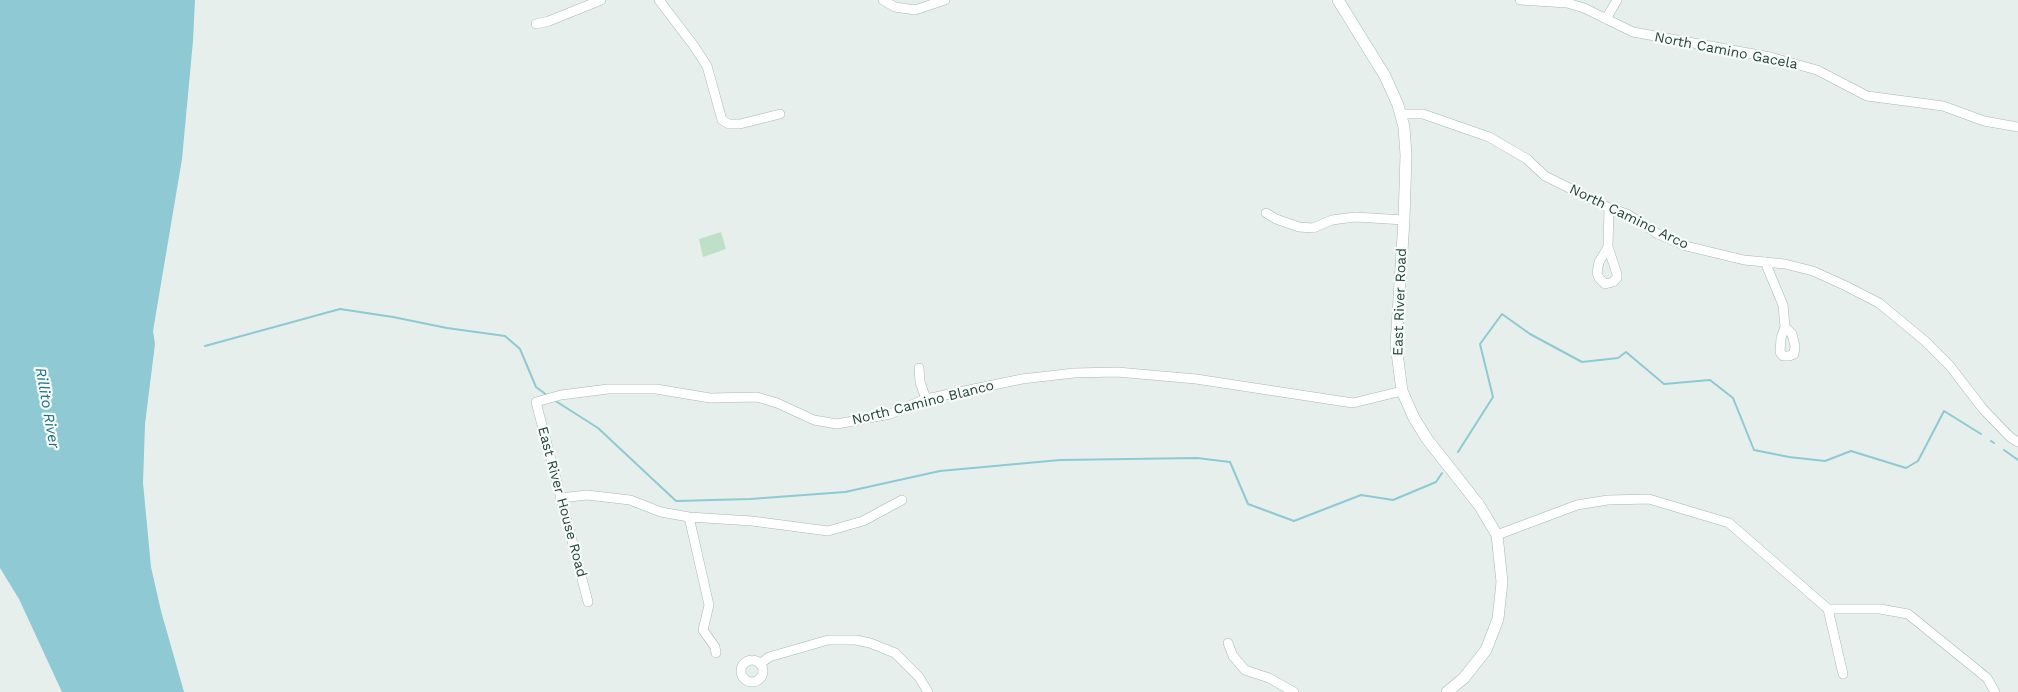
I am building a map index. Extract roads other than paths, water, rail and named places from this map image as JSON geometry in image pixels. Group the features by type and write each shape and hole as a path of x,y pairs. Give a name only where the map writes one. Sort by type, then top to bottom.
{"street":[{"path":"536,24 549,21 601,0"},
{"path":"659,0 707,66 722,120 729,124 740,124 780,114"},
{"path":"883,0 895,7 915,10 945,0"},
{"name":"East River Road","path":"1338,0 1373,54 1401,114 1406,155 1396,346 1402,390 1414,418 1427,439 1479,505 1497,535 1502,582 1498,618 1486,650 1464,678 1446,692"},
{"name":"North Camino Gacela","path":"1520,0 1567,2 1633,32 1770,56 1817,70 1867,96 1943,106 1984,121 2018,127"},
{"path":"1606,19 1617,0"},
{"name":"North Camino Arco","path":"1401,114 1423,114 1489,136 1528,159 1545,176 1609,208 1627,214 1658,234 1686,246 1744,260 1813,271 1879,304 1925,341 1950,366 1983,409 2010,437 2018,442"},
{"path":"1608,247 1609,208"},
{"path":"1266,213 1286,223 1313,228 1332,220 1355,217 1404,220"},
{"path":"1765,262 1780,293 1785,326"},
{"path":"919,368 920,382 926,399"},
{"name":"North Camino Blanco","path":"536,402 560,395 608,389 656,389 710,398 757,398 777,403 814,420 838,424 890,414 926,399 1022,379 1074,373 1117,372 1196,379 1353,403 1402,390"},
{"name":"East River House Road","path":"536,402 588,602"},
{"path":"560,498 587,495 630,500 662,512 689,517 752,521 828,531 863,521 902,500"},
{"path":"1497,535 1577,505 1608,500 1649,499 1729,523 1828,609 1844,674"},
{"path":"689,517 709,605 703,630 716,647 716,653"},
{"path":"1828,609 1880,610 1908,614 1987,678 1995,692"},
{"path":"760,664 769,657 828,640 856,640 870,643 895,653 908,664 928,692"},
{"path":"1228,643 1232,656 1244,670 1269,678 1294,692"}],"water":[{"name":"Rillito River","path":"0,0 195,0 182,159 153,331 155,344 145,424 143,483 151,567 161,611 184,692 62,692 19,599 0,568"}],"waterway":[{"path":"205,346 340,309 505,336 520,349 536,387 548,396"},
{"path":"1458,452 1493,397 1480,344 1502,314 1530,334 1582,362 1618,358 1626,352 1664,384 1710,380 1733,398 1754,450 1789,457 1825,461 1851,451 1906,468 1918,461 1944,411 1981,434"},
{"path":"554,400 598,428 676,501 750,499 845,492 940,471 1060,460 1197,458 1230,462 1248,504 1294,521 1361,495 1393,500 1436,482 1442,473"},
{"path":"2004,450 2018,460"}]}
